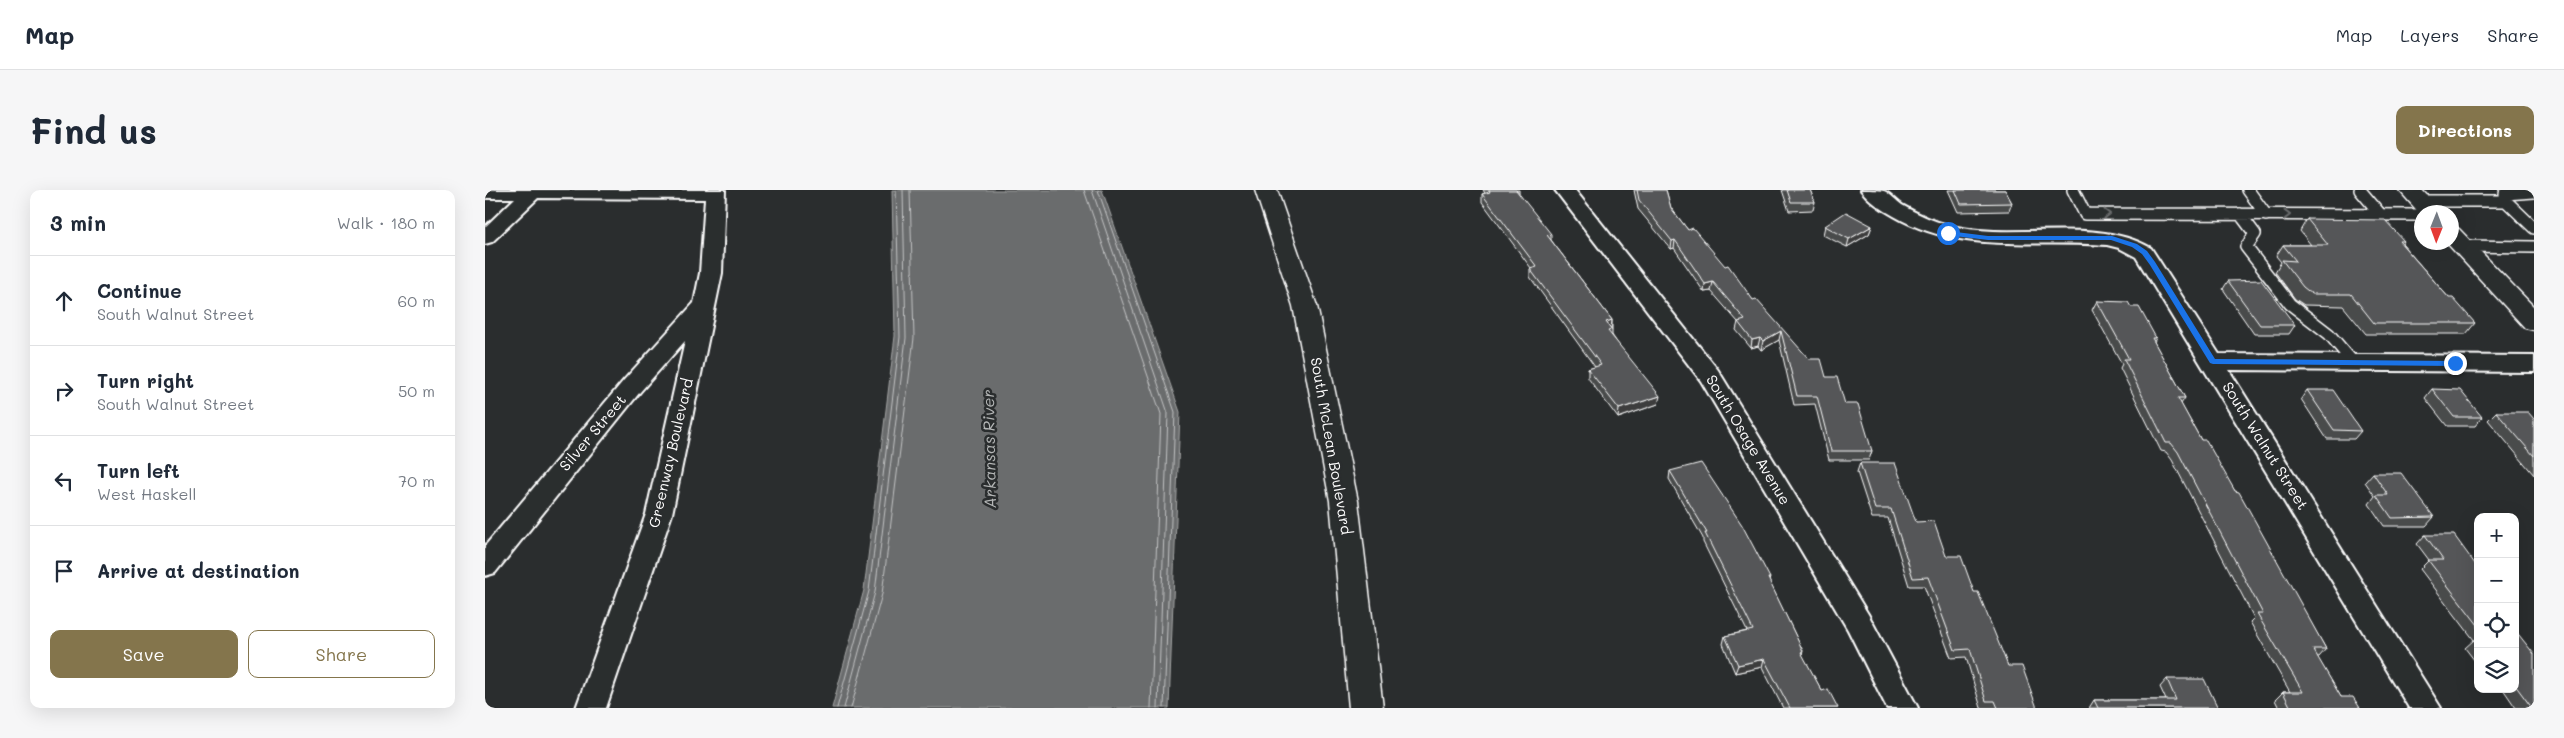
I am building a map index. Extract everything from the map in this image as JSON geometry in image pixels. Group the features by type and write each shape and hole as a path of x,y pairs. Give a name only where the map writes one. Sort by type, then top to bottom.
{"main road":[{"name":"South McLean Boulevard","path":"1266,190 1305,306 1344,501 1366,708"},
{"path":"2459,242 2534,322"}],"street":[{"name":"South Osage Avenue","path":"1565,190 1710,376 1858,622 1903,708"},
{"name":"South Walnut Street","path":"1871,190 1901,215 1948,233 1988,238 2112,238 2134,246 2144,253 2153,264 2426,708"},
{"path":"485,192 715,191"},
{"name":"Greenway Boulevard","path":"591,708 659,514 711,273 715,191"},
{"path":"485,238 533,192"},
{"name":"Silver Street","path":"485,565 632,386 704,304"},
{"path":"2213,362 2534,364"}],"lane":[{"path":"2073,190 2085,214 2381,215 2414,207"},
{"path":"2249,190 2266,214"},
{"path":"2360,190 2381,215"},
{"path":"2534,192 2505,194 2506,201 2534,228"},
{"path":"2421,205 2506,201"},
{"path":"2240,214 2255,234 2246,247 2289,304 2329,334 2353,362"},
{"path":"2459,240 2534,247"}],"water":[{"name":"Arkansas River","path":"892,190 1102,190 1180,412 1169,708 832,708 864,590 895,336"}],"building":[{"path":"1489,190 1516,190 1551,234 1547,235 1612,320 1606,322 1612,330 1608,331 1660,396 1619,409 1588,369 1601,365 1530,269 1537,267 1482,194 1490,192"},
{"path":"1637,190 1666,190 1671,208 1688,230 1693,228 1725,266 1728,265 1753,300 1756,299 1809,359 1821,359 1826,377 1837,377 1845,404 1858,404 1872,451 1831,451 1817,396 1797,396 1781,331 1763,341 1760,338 1752,340 1738,322 1745,320 1713,282 1705,284 1675,240 1672,241 1639,200"},
{"path":"1787,190 1810,190 1815,202 1791,202"},
{"path":"1955,190 2005,190 2012,203 1961,204"},
{"path":"1846,212 1872,226 1849,239 1825,226"},
{"path":"2307,219 2385,220 2404,241 2399,241 2449,298 2453,298 2475,323 2374,323 2351,294 2312,294 2303,287 2282,260 2296,261 2283,245 2328,245"},
{"path":"2261,280 2295,325 2260,325 2228,281"},
{"path":"2097,301 2128,302 2131,307 2139,307 2156,338 2152,338 2185,398 2178,398 2201,440 2206,440 2235,491 2239,492 2326,649 2313,649 2341,697 2353,697 2360,708 2291,708 2283,692 2303,692 2257,614 2263,614 2178,452 2171,443 2166,443 2124,359 2129,359"},
{"path":"2432,389 2460,390 2482,417 2454,417"},
{"path":"2307,390 2333,390 2361,431 2334,430"},
{"path":"2496,412 2528,412 2534,419 2534,456"},
{"path":"1701,463 1742,525 1770,578 1768,578 1803,651 1801,652 1822,691 1828,689 1838,708 1790,708 1764,659 1738,665 1725,636 1753,630 1705,533 1707,533 1670,471"},
{"path":"1860,463 1895,463 1916,522 1934,521 1946,556 1961,556 1974,592 1978,592 2008,666 2022,666 2037,708 1998,708 1995,701 1986,701 1970,649 1955,650 1928,577 1913,578 1891,509 1875,509"},
{"path":"2373,473 2401,473 2434,517 2392,518 2376,495 2388,495"},
{"path":"2425,535 2454,535 2474,562 2474,620 2428,560 2443,560"},
{"path":"2519,635 2534,654 2534,708 2532,708 2519,690"},
{"path":"2167,679 2204,679 2218,708 2098,708 2094,700 2176,700"}],"route":[{"path":"1948,233 1967,237 1988,238 2112,238 2122,240 2144,253 2153,264 2213,362 2455,363"}]}
